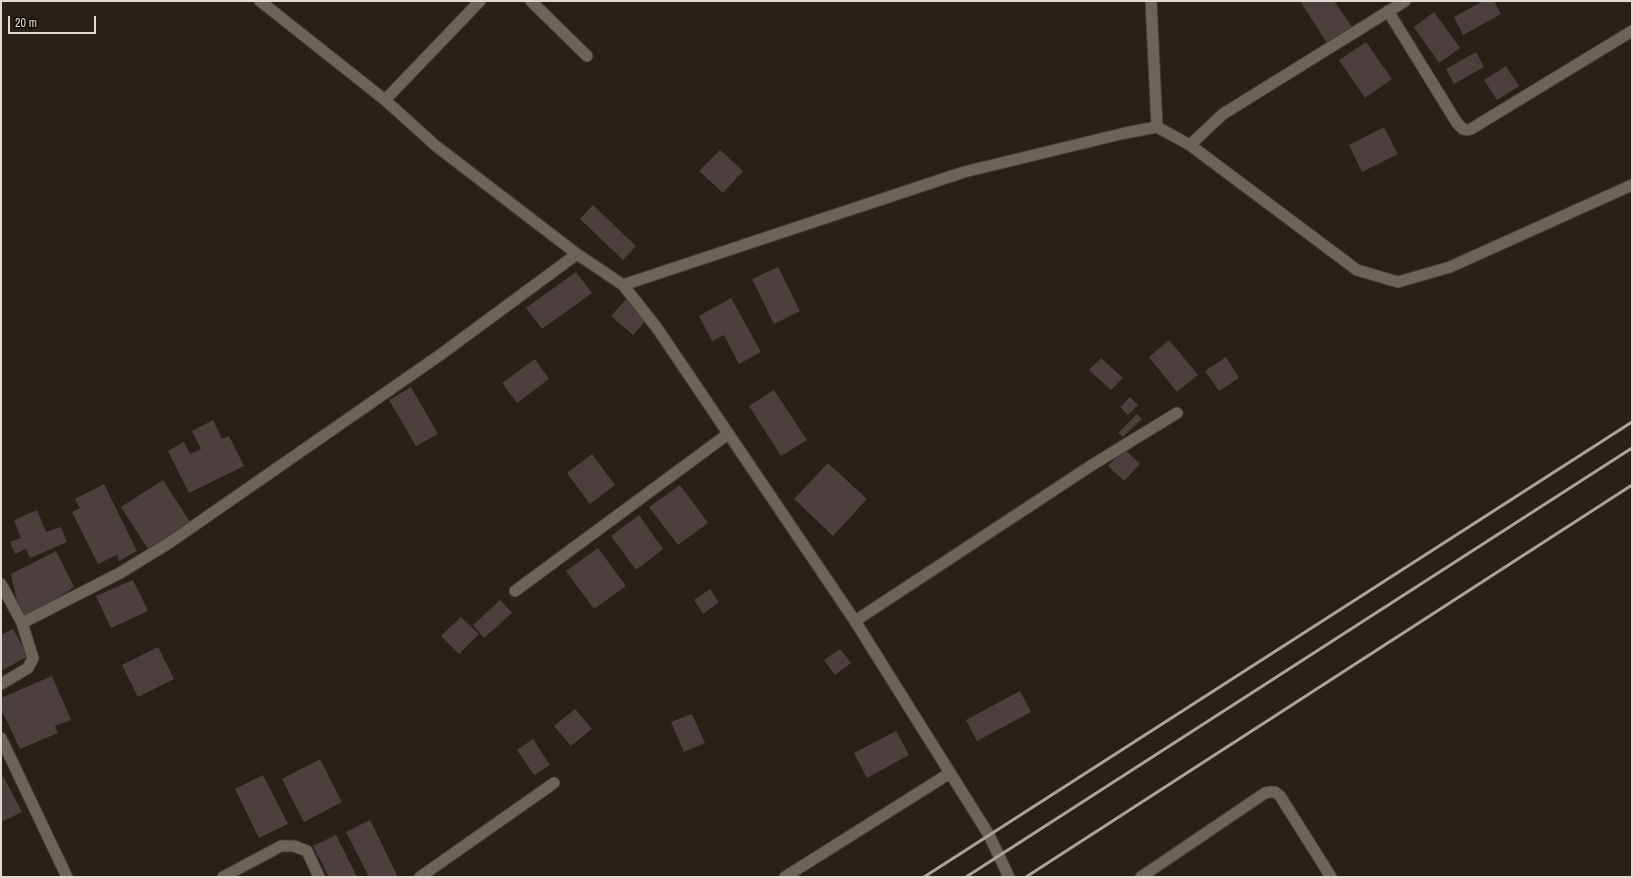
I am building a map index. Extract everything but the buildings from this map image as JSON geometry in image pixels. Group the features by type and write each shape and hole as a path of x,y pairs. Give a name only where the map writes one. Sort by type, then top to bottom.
{"street":[{"path":"260,1 385,100 436,146 577,254 623,285 657,328 855,621 989,835 1009,877"},
{"path":"385,100 480,1"},
{"path":"531,1 587,56"},
{"path":"1151,1 1157,127"},
{"path":"1190,145 1224,114 1405,1"},
{"path":"1388,11 1457,124 1463,129 1467,130 1632,31"},
{"path":"623,285 964,172 1125,133 1157,127 1190,145 1357,270 1398,282 1450,267 1632,185"},
{"path":"22,623 120,573 169,543 440,355 577,254"},
{"path":"855,621 1092,465 1177,413"},
{"path":"515,591 728,434"},
{"path":"1,584 22,623 33,658 28,668 1,684"},
{"path":"1,738 67,877"},
{"path":"785,877 950,773"},
{"path":"420,877 554,783"},
{"path":"1141,877 1265,792 1274,792 1280,796 1331,877"},
{"path":"222,877 281,846 294,846 307,851 319,877"}],"railway":[{"path":"924,877 1632,422"},
{"path":"966,877 1632,448"},
{"path":"1026,877 1632,485"}]}
